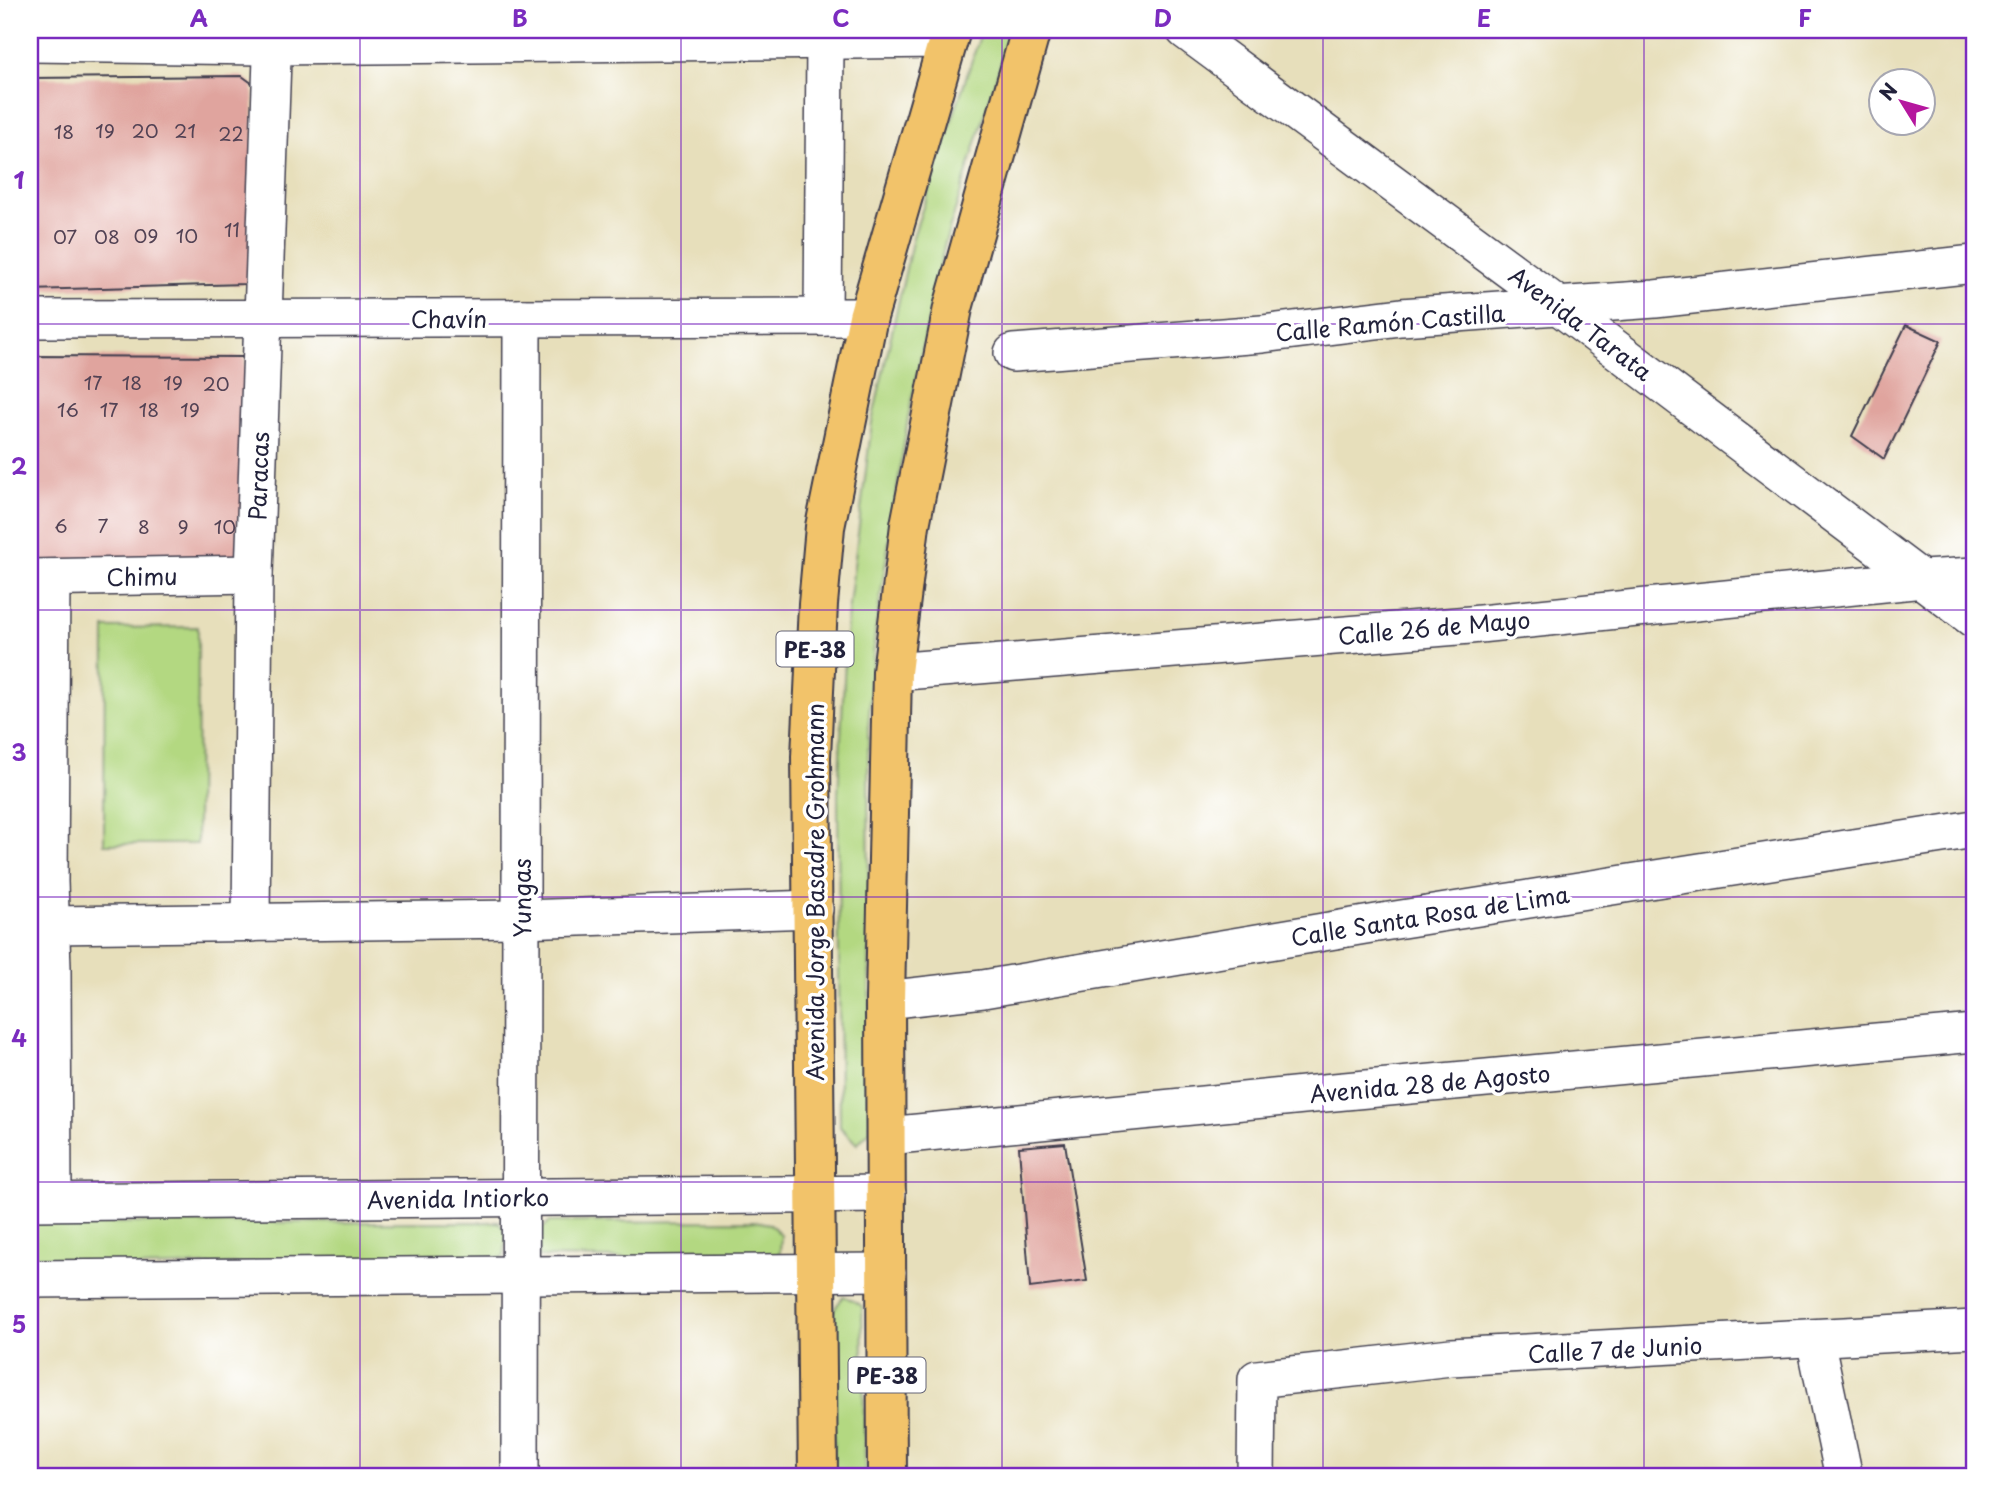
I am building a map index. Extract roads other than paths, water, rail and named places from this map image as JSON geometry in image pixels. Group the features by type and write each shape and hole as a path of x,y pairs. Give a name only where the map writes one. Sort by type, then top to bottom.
{"highway":[{"name":"PE-38","path":"887,1477 886,1000 892,672 910,525 953,308 1031,30"},
{"name":"Avenida Jorge Basadre Grohmann","path":"818,1477 811,757 818,604 825,527 868,317 950,35"}],"street":[{"name":"Avenida Tarata","path":"1185,30 1560,307 1974,619"},
{"path":"30,43 273,38 825,41 950,35"},
{"name":"Paracas","path":"251,923 254,574 273,38"},
{"path":"822,317 825,41"},
{"name":"Calle Ramón Castilla","path":"1013,353 1262,334 1401,317 1560,307 1974,264"},
{"name":"Chavín","path":"30,319 868,317"},
{"name":"Yungas","path":"520,1477 522,318"},
{"name":"Chimu","path":"41,578 254,574"},
{"name":"Calle 26 de Mayo","path":"892,672 1470,625 1974,576"},
{"path":"41,578 51,925 41,1202"},
{"name":"Calle Santa Rosa de Lima","path":"886,1000 983,989 1382,922 1974,830"},
{"path":"51,925 521,919 814,909"},
{"name":"Avenida 28 de Agosto","path":"887,1136 1334,1091 1974,1033"},
{"name":"Avenida Intiorko","path":"41,1202 887,1194"},
{"path":"30,1279 887,1272"},
{"name":"Calle 7 de Junio","path":"1256,1477 1257,1379 1451,1357 1974,1329"},
{"path":"1815,1339 1844,1477"}]}
